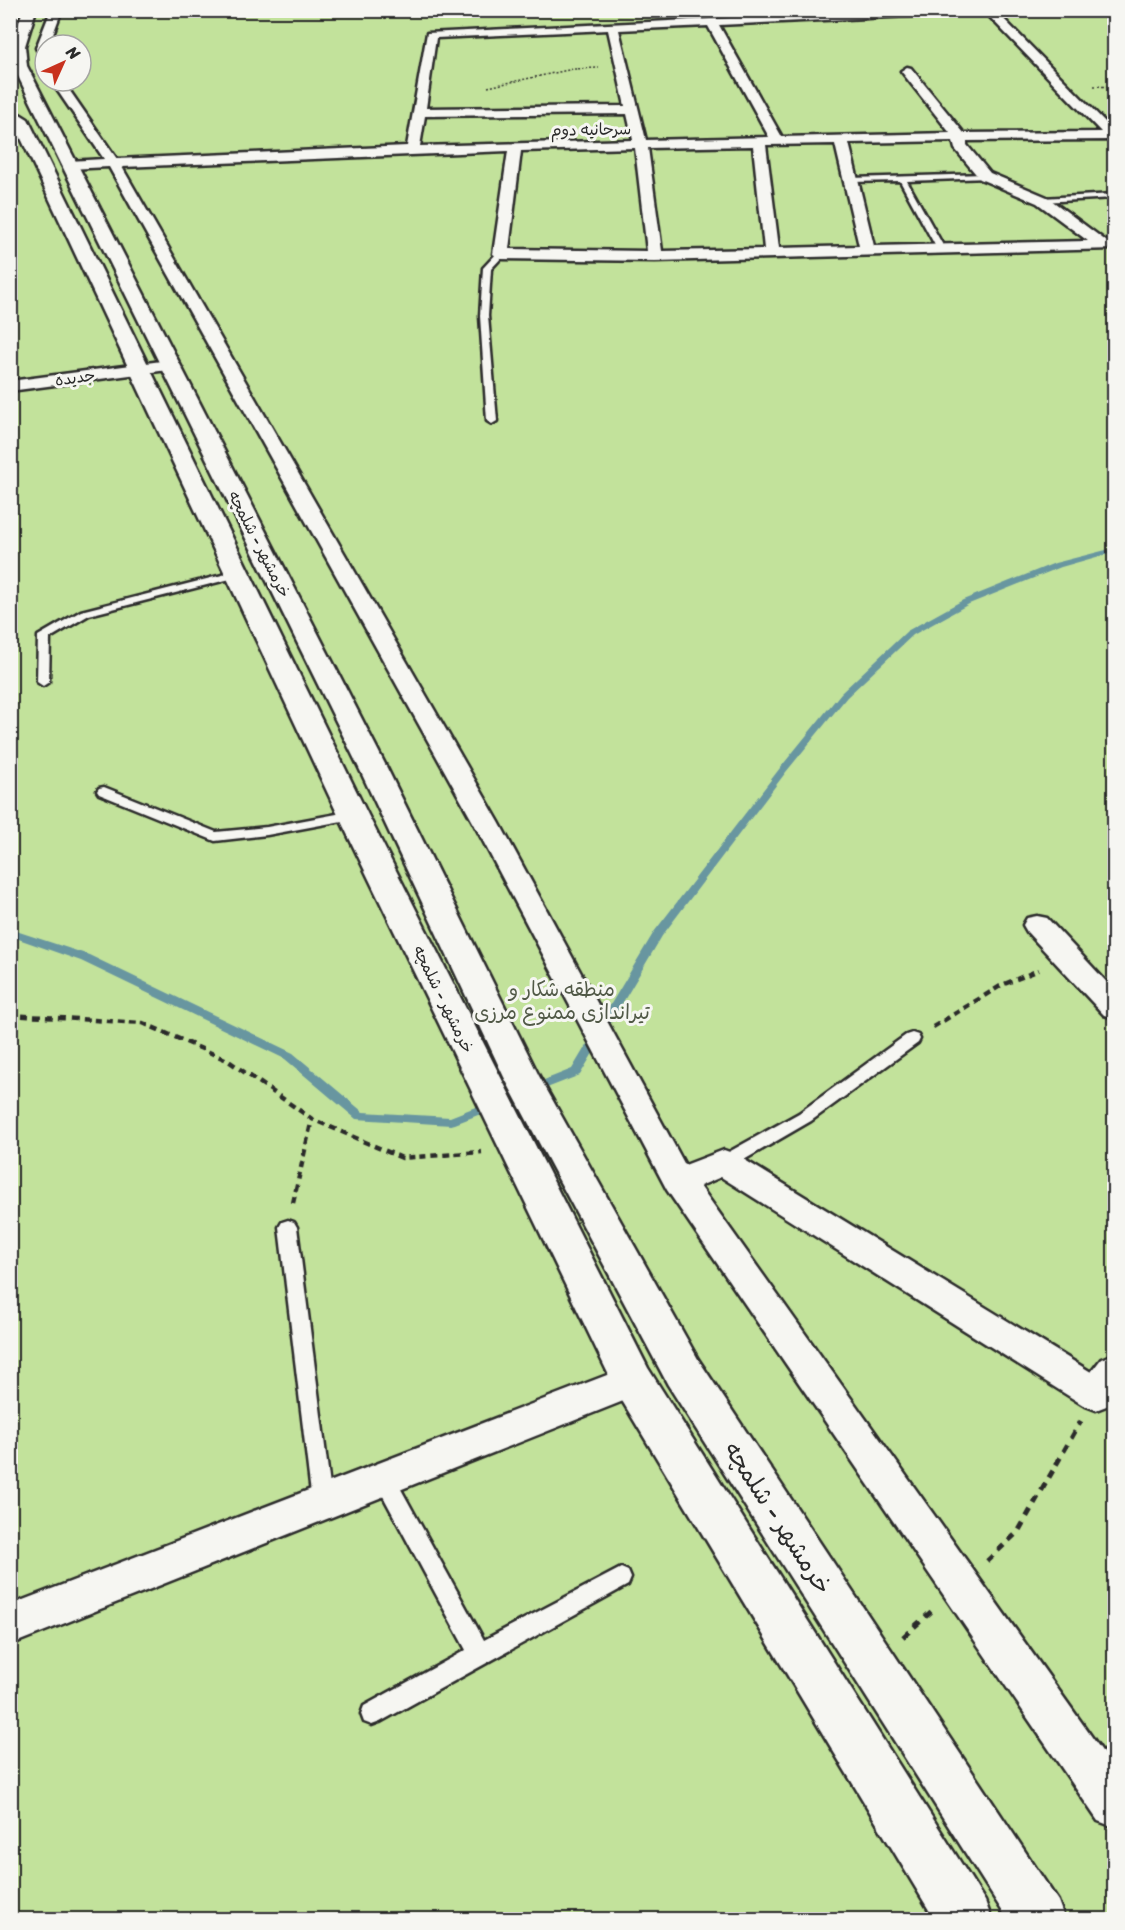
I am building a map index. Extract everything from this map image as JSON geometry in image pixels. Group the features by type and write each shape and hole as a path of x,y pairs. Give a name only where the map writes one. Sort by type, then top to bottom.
{"highway":[{"name":"خرمشهر - شلمچه","path":"30,10 18,46 20,66 374,768 514,1107 633,1381 966,1920"},
{"name":"خرمشهر - شلمچه","path":"10,98 353,815 514,1107 1038,1920"}],"street":[{"path":"48,33 57,10"},
{"path":"413,150 431,35 712,22 805,14 975,10"},
{"path":"988,10 1114,137"},
{"path":"712,22 778,142"},
{"path":"612,27 621,56 621,67 641,145 655,256"},
{"path":"907,71 960,137 960,146 985,176 1042,200 1109,245"},
{"path":"65,93 113,163 486,822 678,1181 1114,1805"},
{"path":"419,112 632,110"},
{"name":"سرحانیه دوم","path":"69,165 515,147 960,137 1114,137"},
{"path":"841,140 867,250"},
{"path":"759,142 772,252"},
{"path":"515,147 501,254 655,256 1109,245"},
{"name":"جدیده","path":"10,386 170,365"},
{"path":"1037,925 1114,1008"},
{"path":"678,1181 724,1163 1105,1382"},
{"path":"10,1625 633,1381"}],"lane":[{"path":"851,180 985,176"},
{"path":"902,178 941,249"},
{"path":"1042,200 1114,196"},
{"path":"492,421 484,316 487,268 501,254"},
{"path":"43,682 44,636 54,630 85,613 238,574"},
{"path":"104,791 215,837 267,831 353,815"},
{"path":"724,1163 805,1117 912,1039"},
{"path":"288,1227 322,1503"},
{"path":"384,1478 480,1654"},
{"path":"372,1714 621,1578"}],"path":[{"path":"486,88 573,69 621,67"},
{"path":"912,1039 1002,985 1068,958"},
{"path":"10,1015 143,1023 227,1060 312,1119 402,1158 514,1107"},
{"path":"288,1227 312,1119"},
{"path":"984,1563 1018,1532 1105,1382"},
{"path":"873,1664 941,1602"}],"green space":[{"name":"منطقه شکار و تیراندازی ممنوع مرزی","path":"11,11 1114,11 1114,1919 11,1919"}],"waterway":[{"path":"10,932 85,958 289,1056 360,1116 451,1121 576,1072 658,934 783,770 844,695 910,633 966,602 1058,565 1114,550"}]}
